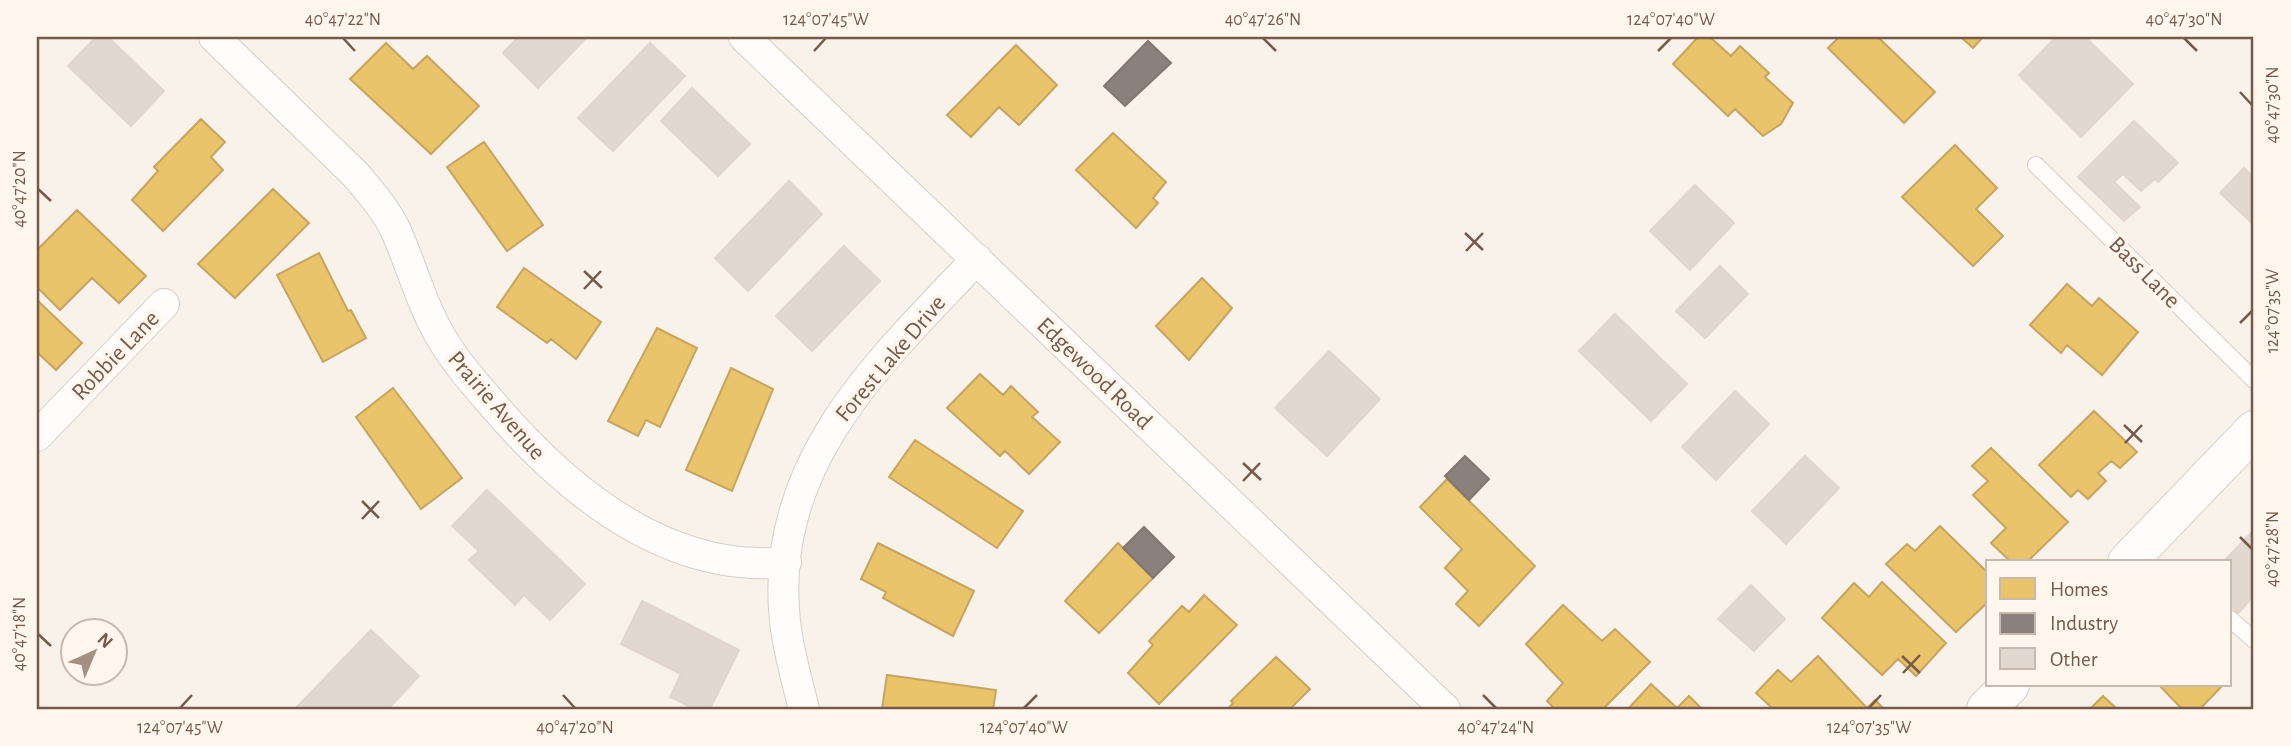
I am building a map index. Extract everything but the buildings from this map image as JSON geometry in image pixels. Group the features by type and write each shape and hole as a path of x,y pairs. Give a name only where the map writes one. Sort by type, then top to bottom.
{"street":[{"name":"Prairie Avenue","path":"214,37 356,175 377,200 396,231 440,336 461,368 542,460 610,513 681,549 754,566 786,562"},
{"name":"Edgewood Road","path":"744,37 1445,709"},
{"name":"Forest Lake Drive","path":"804,709 785,620 786,562 802,489 816,455 841,412 877,366 977,259"},
{"name":"Robbie Lane","path":"37,436 164,304"},
{"path":"2140,555 2254,430"},
{"path":"1986,709 2009,686"}],"lane":[{"name":"Bass Lane","path":"2036,164 2254,380"},
{"path":"2232,622 2254,640"}]}
